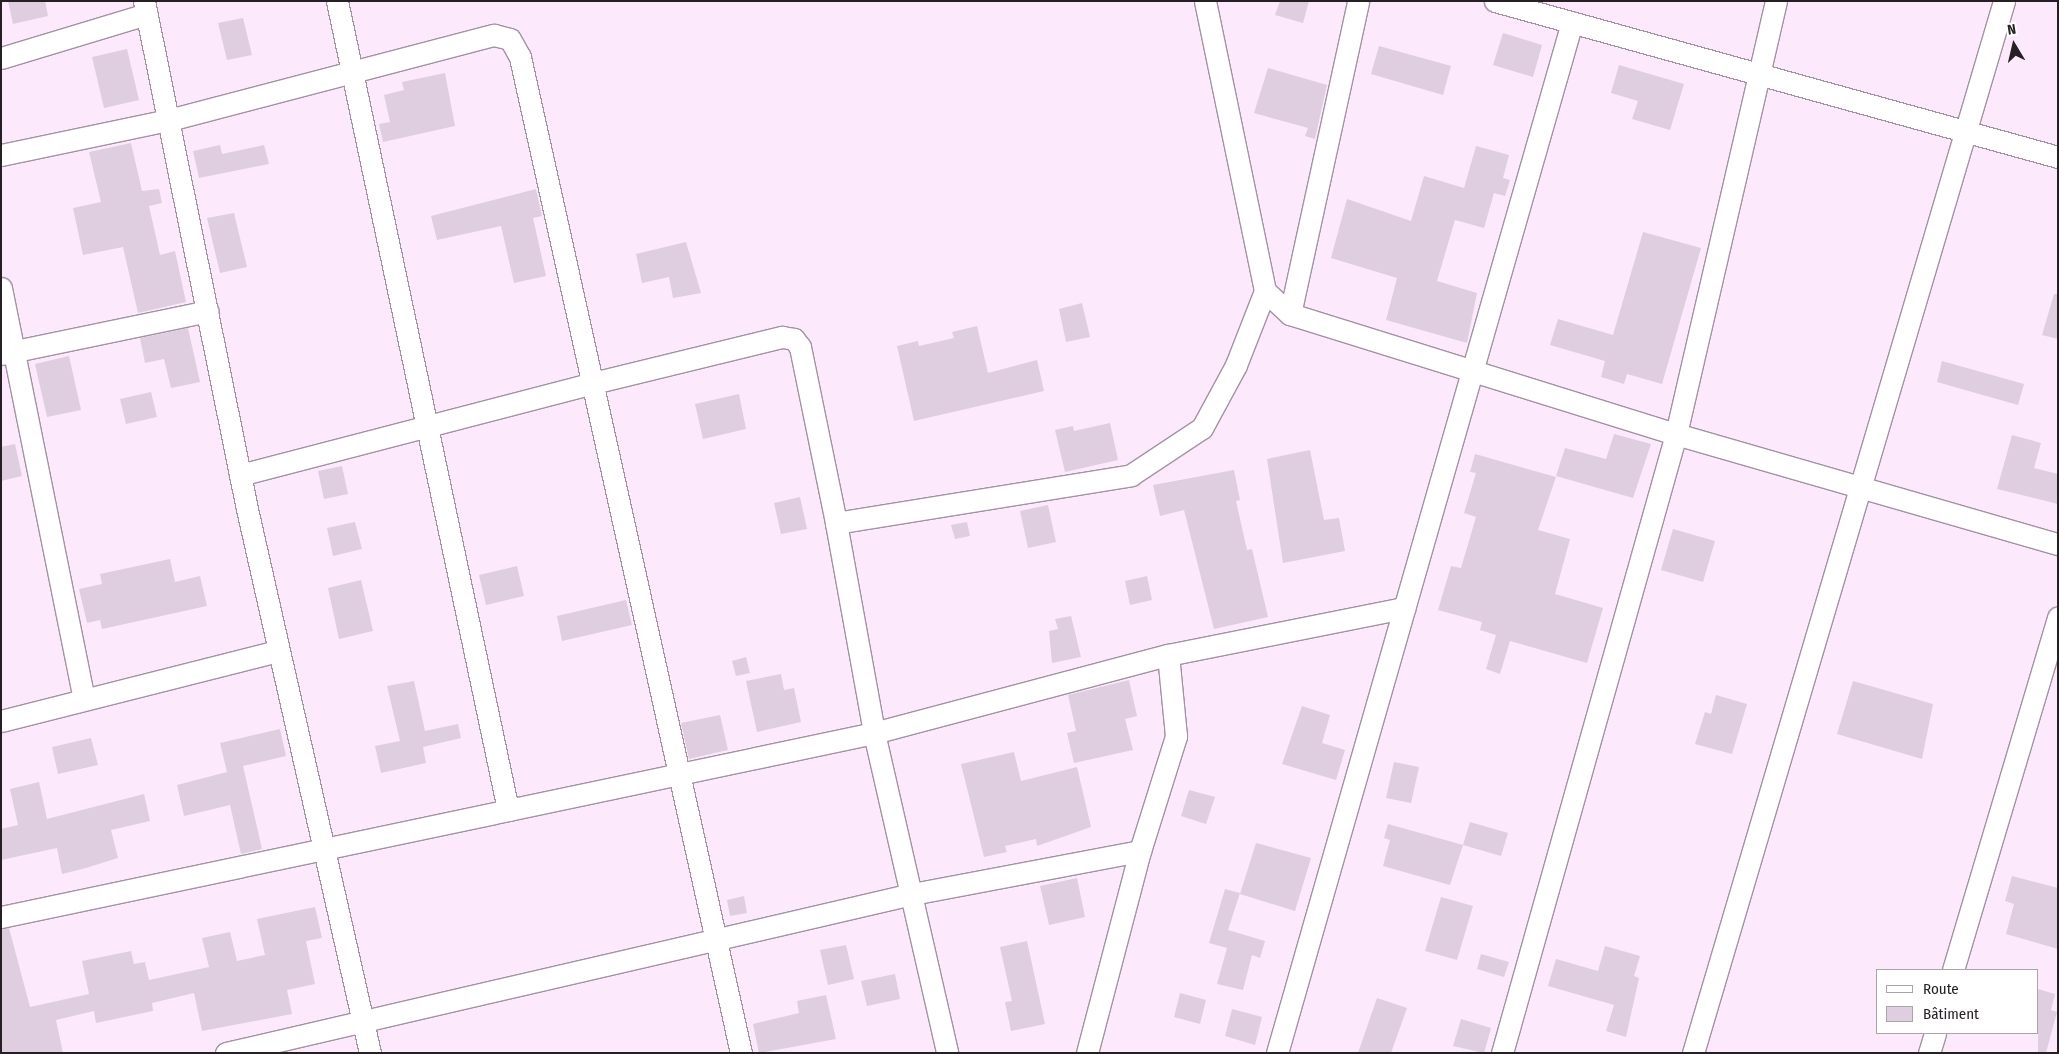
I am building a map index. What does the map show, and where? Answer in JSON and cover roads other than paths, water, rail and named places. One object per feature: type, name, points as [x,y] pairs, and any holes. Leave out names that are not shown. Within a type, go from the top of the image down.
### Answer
[{"type":"street","points":[[337,1],[508,810]]},
{"type":"street","points":[[836,523],[1131,475],[1202,428],[1236,365],[1265,291],[1205,1]]},
{"type":"street","points":[[1290,314],[1358,1]]},
{"type":"street","points":[[1495,1],[2058,156]]},
{"type":"street","points":[[1502,1053],[1676,434],[1776,1]]},
{"type":"street","points":[[1693,1053],[1862,488],[1964,131],[2004,1]]},
{"type":"street","points":[[1,58],[146,7],[240,475],[321,849],[370,1053]]},
{"type":"street","points":[[1277,1053],[1572,22]]},
{"type":"street","points":[[1,155],[169,120],[494,35],[510,39],[520,58],[681,775],[741,1053]]},
{"type":"street","points":[[1,288],[9,352],[84,698]]},
{"type":"street","points":[[1265,291],[1290,314],[1474,368],[1676,434],[2058,544]]},
{"type":"street","points":[[9,352],[208,311]]},
{"type":"street","points":[[240,475],[427,425],[782,336],[794,339],[800,348],[836,523],[874,733],[947,1053]]},
{"type":"street","points":[[1,917],[874,733],[1168,655],[1404,608]]},
{"type":"street","points":[[1953,969],[2058,617]]},
{"type":"street","points":[[1,721],[84,698],[278,651]]},
{"type":"street","points":[[1087,1053],[1140,851],[1176,736],[1168,655]]},
{"type":"street","points":[[226,1053],[716,941],[912,894],[1140,851]]},
{"type":"street","points":[[1929,1053],[1935,1034]]}]
